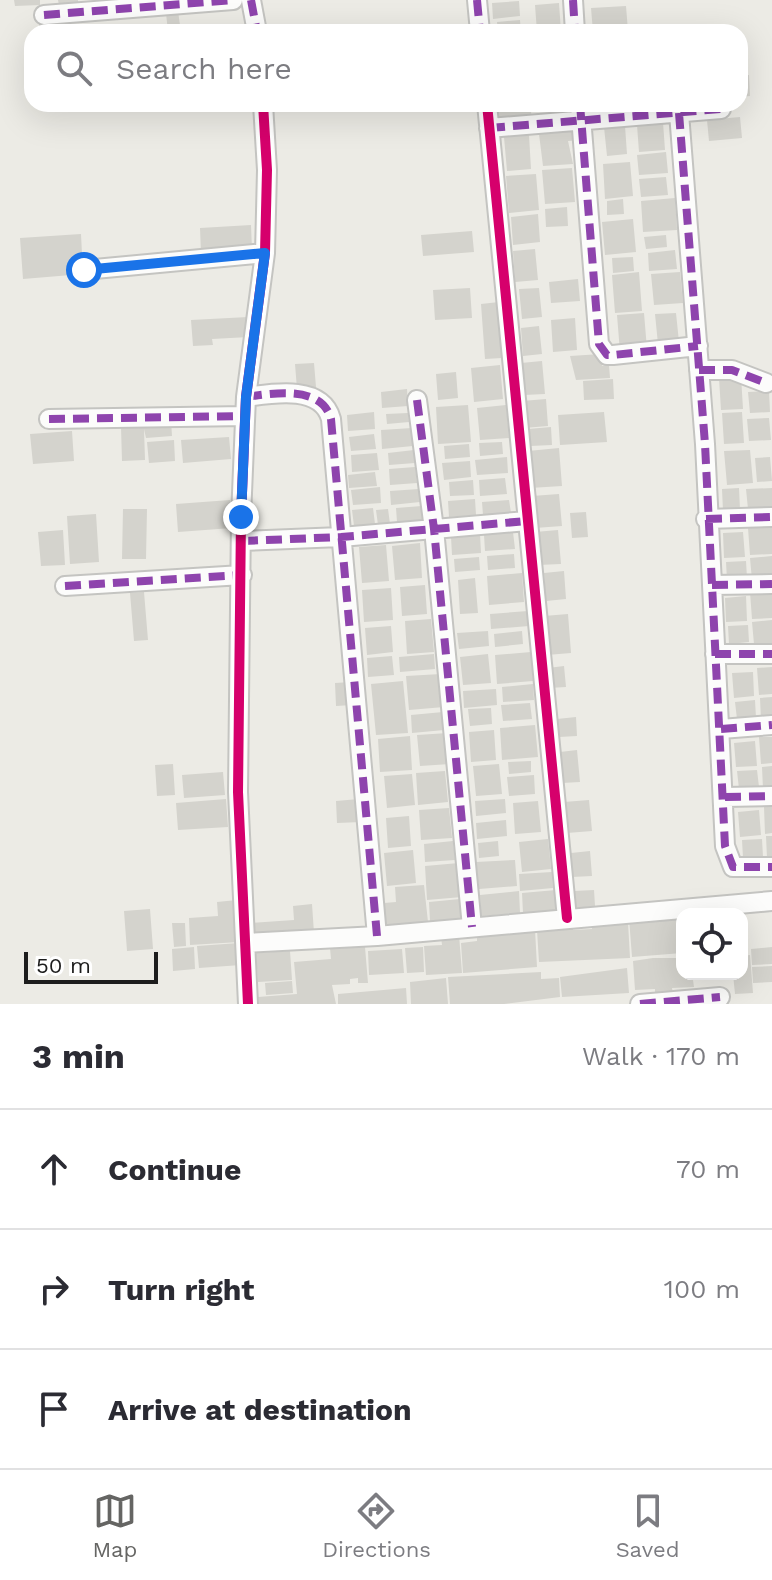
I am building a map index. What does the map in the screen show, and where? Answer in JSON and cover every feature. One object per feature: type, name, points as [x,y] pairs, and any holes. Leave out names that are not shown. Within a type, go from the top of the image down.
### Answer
[{"type":"street","points":[[44,15],[233,0]]},
{"type":"street","points":[[251,0],[256,24]]},
{"type":"street","points":[[477,0],[479,24]]},
{"type":"street","points":[[573,0],[574,24]]},
{"type":"street","points":[[248,1004],[238,792],[242,541],[246,397],[265,253],[267,170],[263,112]]},
{"type":"street","points":[[488,112],[567,918]]},
{"type":"street","points":[[489,128],[581,112],[690,112]]},
{"type":"street","points":[[581,112],[599,344],[603,353],[613,355],[698,346]]},
{"type":"street","points":[[679,113],[698,346],[725,797],[725,846],[733,867],[772,867]]},
{"type":"street","points":[[84,270],[265,253]]},
{"type":"street","points":[[699,370],[732,370],[766,383]]},
{"type":"street","points":[[246,397],[317,397],[328,407],[377,936]]},
{"type":"street","points":[[417,400],[434,529],[472,927]]},
{"type":"street","points":[[49,419],[245,416]]},
{"type":"street","points":[[706,519],[772,517]]},
{"type":"street","points":[[242,541],[341,537],[527,521]]},
{"type":"street","points":[[65,586],[242,575]]},
{"type":"street","points":[[712,585],[772,584]]},
{"type":"street","points":[[715,654],[772,654]]},
{"type":"street","points":[[721,729],[772,725]]},
{"type":"street","points":[[725,797],[772,796]]},
{"type":"street","points":[[246,943],[377,936],[772,901]]},
{"type":"street","points":[[640,1004],[720,997]]},
{"type":"building","points":[[14,0],[40,0],[40,5],[15,6]]},
{"type":"building","points":[[58,0],[78,0],[78,4],[59,5]]},
{"type":"building","points":[[519,1],[520,16],[493,19],[492,3]]},
{"type":"building","points":[[559,3],[560,24],[536,24],[535,5]]},
{"type":"building","points":[[626,6],[627,24],[592,24],[591,8]]},
{"type":"building","points":[[178,11],[180,24],[167,24],[166,13]]},
{"type":"building","points":[[61,20],[61,24],[39,24]]},
{"type":"building","points":[[520,20],[520,24],[497,24]]},
{"type":"building","points":[[496,112],[531,112],[532,119],[497,121]]},
{"type":"building","points":[[740,117],[742,138],[709,141],[707,120]]},
{"type":"building","points":[[663,122],[665,150],[639,152],[637,125]]},
{"type":"building","points":[[578,123],[580,140],[568,141],[573,164],[543,166],[538,126]]},
{"type":"building","points":[[625,126],[627,154],[607,156],[604,127]]},
{"type":"building","points":[[529,135],[531,169],[507,171],[504,137]]},
{"type":"building","points":[[666,152],[668,173],[639,175],[637,155]]},
{"type":"building","points":[[630,162],[633,196],[605,199],[603,164]]},
{"type":"building","points":[[572,168],[575,202],[545,204],[542,170]]},
{"type":"building","points":[[536,174],[539,210],[509,213],[506,176]]},
{"type":"building","points":[[666,177],[668,195],[641,197],[639,179]]},
{"type":"building","points":[[675,198],[677,230],[643,232],[641,201]]},
{"type":"building","points":[[623,199],[624,214],[607,215],[607,201]]},
{"type":"building","points":[[567,207],[568,226],[546,227],[545,209]]},
{"type":"building","points":[[538,214],[540,242],[513,245],[511,217]]},
{"type":"building","points":[[633,219],[636,252],[605,255],[602,222]]},
{"type":"building","points":[[251,225],[252,250],[201,253],[200,228]]},
{"type":"building","points":[[472,231],[474,252],[423,256],[421,235]]},
{"type":"building","points":[[81,234],[83,274],[23,279],[20,238]]},
{"type":"building","points":[[666,235],[667,247],[646,249],[644,237]]},
{"type":"building","points":[[535,249],[538,280],[515,282],[513,251]]},
{"type":"building","points":[[675,250],[677,269],[649,271],[648,253]]},
{"type":"building","points":[[633,257],[634,271],[613,273],[612,258]]},
{"type":"building","points":[[639,272],[642,311],[615,313],[612,275]]},
{"type":"building","points":[[680,272],[683,303],[654,305],[651,274]]},
{"type":"building","points":[[578,279],[580,301],[551,303],[549,282]]},
{"type":"building","points":[[470,288],[472,318],[435,320],[433,290]]},
{"type":"building","points":[[539,288],[542,317],[522,319],[519,289]]},
{"type":"building","points":[[499,302],[502,358],[485,359],[481,304]]},
{"type":"building","points":[[644,313],[647,349],[620,352],[617,315]]},
{"type":"building","points":[[676,313],[679,342],[658,344],[655,314]]},
{"type":"building","points":[[248,317],[249,337],[212,339],[213,345],[193,346],[191,320]]},
{"type":"building","points":[[575,318],[577,350],[553,352],[551,320]]},
{"type":"building","points":[[539,326],[542,354],[523,356],[521,328]]},
{"type":"building","points":[[601,354],[602,366],[609,365],[610,378],[576,380],[570,356]]},
{"type":"building","points":[[542,361],[545,394],[524,395],[521,363]]},
{"type":"building","points":[[314,363],[316,387],[297,389],[295,364]]},
{"type":"building","points":[[500,365],[503,399],[474,402],[471,368]]},
{"type":"building","points":[[456,372],[458,398],[438,400],[436,374]]},
{"type":"building","points":[[741,376],[743,409],[721,410],[719,378]]},
{"type":"building","points":[[613,379],[614,399],[584,400],[583,381]]},
{"type":"building","points":[[407,389],[408,406],[382,408],[381,392]]},
{"type":"building","points":[[769,391],[770,412],[750,413],[748,392]]},
{"type":"building","points":[[546,399],[548,426],[524,428],[522,401]]},
{"type":"building","points":[[468,405],[471,442],[438,444],[436,407]]},
{"type":"building","points":[[506,405],[509,438],[480,440],[477,408]]},
{"type":"building","points":[[374,412],[375,429],[348,431],[347,415]]},
{"type":"building","points":[[604,412],[607,442],[560,445],[558,415]]},
{"type":"building","points":[[742,412],[744,443],[724,444],[722,413]]},
{"type":"building","points":[[408,413],[409,422],[387,424],[386,414]]},
{"type":"building","points":[[769,418],[771,440],[749,441],[747,419]]},
{"type":"building","points":[[171,420],[172,436],[146,438],[144,429],[145,460],[122,461],[121,427]]},
{"type":"building","points":[[551,427],[552,445],[530,446],[528,429]]},
{"type":"building","points":[[412,428],[413,446],[382,449],[381,430]]},
{"type":"building","points":[[72,431],[74,461],[33,464],[30,434]]},
{"type":"building","points":[[374,434],[376,449],[351,451],[349,437]]},
{"type":"building","points":[[229,437],[231,459],[183,463],[181,440]]},
{"type":"building","points":[[174,440],[175,461],[149,463],[147,442]]},
{"type":"building","points":[[502,442],[503,454],[480,456],[479,443]]},
{"type":"building","points":[[469,444],[470,457],[445,459],[444,446]]},
{"type":"building","points":[[559,448],[562,486],[530,488],[528,451]]},
{"type":"building","points":[[414,450],[415,463],[389,465],[388,453]]},
{"type":"building","points":[[750,450],[753,483],[727,485],[724,451]]},
{"type":"building","points":[[377,453],[379,470],[352,472],[351,455]]},
{"type":"building","points":[[507,457],[508,473],[477,475],[475,460]]},
{"type":"building","points":[[770,457],[772,481],[757,482],[755,458]]},
{"type":"building","points":[[470,461],[471,477],[444,480],[442,463]]},
{"type":"building","points":[[415,467],[417,483],[390,485],[389,469]]},
{"type":"building","points":[[375,472],[377,486],[349,488],[348,475]]},
{"type":"building","points":[[505,478],[507,494],[480,496],[479,480]]},
{"type":"building","points":[[473,480],[474,495],[450,496],[449,482]]},
{"type":"building","points":[[380,487],[381,503],[353,505],[351,490]]},
{"type":"building","points":[[739,488],[740,510],[723,511],[722,489]]},
{"type":"building","points":[[772,488],[772,508],[748,509],[746,489]]},
{"type":"building","points":[[419,489],[420,502],[391,505],[390,491]]},
{"type":"building","points":[[559,494],[562,526],[535,528],[532,496]]},
{"type":"building","points":[[475,499],[476,515],[449,517],[448,501]]},
{"type":"building","points":[[230,500],[232,528],[178,532],[176,504]]},
{"type":"building","points":[[509,500],[511,513],[483,515],[482,502]]},
{"type":"building","points":[[422,506],[423,520],[397,522],[396,508]]},
{"type":"building","points":[[373,508],[375,524],[354,526],[352,510]]},
{"type":"building","points":[[123,509],[147,509],[146,559],[122,559]]},
{"type":"building","points":[[388,509],[390,524],[378,525],[376,510]]},
{"type":"building","points":[[586,512],[588,537],[572,538],[570,513]]},
{"type":"building","points":[[96,514],[99,562],[70,564],[67,516]]},
{"type":"building","points":[[772,527],[772,554],[750,555],[748,528]]},
{"type":"building","points":[[63,530],[65,565],[41,566],[38,532]]},
{"type":"building","points":[[558,530],[561,564],[538,565],[535,532]]},
{"type":"building","points":[[513,532],[515,549],[485,551],[484,535]]},
{"type":"building","points":[[743,532],[745,557],[724,558],[723,533]]},
{"type":"building","points":[[480,534],[481,553],[452,555],[451,537]]},
{"type":"building","points":[[420,543],[422,578],[395,580],[392,546]]},
{"type":"building","points":[[386,545],[389,581],[362,583],[359,547]]},
{"type":"building","points":[[514,554],[515,568],[488,570],[487,556]]},
{"type":"building","points":[[772,556],[772,579],[752,580],[750,558]]},
{"type":"building","points":[[479,557],[480,570],[455,572],[454,559]]},
{"type":"building","points":[[746,561],[747,578],[727,580],[726,562]]},
{"type":"building","points":[[564,571],[566,599],[546,601],[544,573]]},
{"type":"building","points":[[522,573],[524,602],[489,605],[487,576]]},
{"type":"building","points":[[475,578],[478,613],[460,614],[458,580]]},
{"type":"building","points":[[425,585],[427,614],[402,616],[400,587]]},
{"type":"building","points":[[391,588],[393,620],[364,622],[362,590]]},
{"type":"building","points":[[772,591],[772,618],[752,619],[750,592]]},
{"type":"building","points":[[144,592],[148,640],[134,641],[130,593]]},
{"type":"building","points":[[746,596],[747,621],[726,622],[725,598]]},
{"type":"building","points":[[528,611],[529,626],[491,629],[490,614]]},
{"type":"building","points":[[568,614],[571,653],[547,655],[544,616]]},
{"type":"building","points":[[431,619],[434,652],[407,654],[405,621]]},
{"type":"building","points":[[772,620],[772,643],[754,644],[752,622]]},
{"type":"building","points":[[748,625],[749,642],[729,644],[728,626]]},
{"type":"building","points":[[391,626],[393,652],[367,655],[365,628]]},
{"type":"building","points":[[488,631],[489,646],[459,649],[457,633]]},
{"type":"building","points":[[522,631],[523,644],[495,647],[494,634]]},
{"type":"building","points":[[531,652],[533,681],[497,684],[495,655]]},
{"type":"building","points":[[434,654],[435,669],[400,672],[399,657]]},
{"type":"building","points":[[488,654],[491,683],[463,685],[460,657]]},
{"type":"building","points":[[392,656],[394,675],[368,677],[367,658]]},
{"type":"building","points":[[564,666],[566,687],[549,688],[548,668]]},
{"type":"building","points":[[772,667],[772,694],[759,695],[757,668]]},
{"type":"building","points":[[753,672],[754,696],[734,698],[732,673]]},
{"type":"building","points":[[441,674],[444,707],[409,710],[406,676]]},
{"type":"building","points":[[403,681],[408,733],[376,735],[371,684]]},
{"type":"building","points":[[351,682],[352,705],[336,706],[335,683]]},
{"type":"building","points":[[533,684],[534,700],[503,702],[502,687]]},
{"type":"building","points":[[496,689],[497,705],[464,708],[463,691]]},
{"type":"building","points":[[772,697],[772,719],[761,720],[760,698]]},
{"type":"building","points":[[755,700],[756,718],[737,719],[735,702]]},
{"type":"building","points":[[530,703],[532,719],[503,721],[501,705]]},
{"type":"building","points":[[491,708],[492,724],[470,726],[468,709]]},
{"type":"building","points":[[443,712],[444,730],[412,733],[411,715]]},
{"type":"building","points":[[576,717],[577,736],[559,737],[557,719]]},
{"type":"building","points":[[535,725],[538,757],[502,760],[500,728]]},
{"type":"building","points":[[494,730],[496,760],[471,762],[469,732]]},
{"type":"building","points":[[448,733],[450,764],[420,766],[417,735]]},
{"type":"building","points":[[410,736],[412,770],[380,772],[378,739]]},
{"type":"building","points":[[759,737],[772,737],[772,763],[761,764]]},
{"type":"building","points":[[755,741],[757,766],[736,767],[734,743]]},
{"type":"building","points":[[577,750],[580,782],[562,783],[560,752]]},
{"type":"building","points":[[531,761],[531,772],[509,774],[508,762]]},
{"type":"building","points":[[173,764],[175,795],[157,796],[155,765]]},
{"type":"building","points":[[499,764],[502,794],[476,796],[473,766]]},
{"type":"building","points":[[772,766],[772,788],[763,789],[762,767]]},
{"type":"building","points":[[757,770],[759,787],[739,789],[737,771]]},
{"type":"building","points":[[445,771],[448,802],[418,805],[416,773]]},
{"type":"building","points":[[223,772],[225,795],[184,798],[182,775]]},
{"type":"building","points":[[412,774],[415,805],[387,808],[384,776]]},
{"type":"building","points":[[534,775],[535,794],[509,796],[507,777]]},
{"type":"building","points":[[226,799],[228,827],[178,830],[176,803]]},
{"type":"building","points":[[359,799],[361,822],[337,823],[336,801]]},
{"type":"building","points":[[505,799],[506,813],[476,816],[475,801]]},
{"type":"building","points":[[589,800],[592,831],[567,833],[564,802]]},
{"type":"building","points":[[538,801],[541,832],[515,834],[513,803]]},
{"type":"building","points":[[772,806],[772,833],[765,834],[764,807]]},
{"type":"building","points":[[449,808],[452,838],[421,840],[419,810]]},
{"type":"building","points":[[759,810],[761,835],[740,837],[738,812]]},
{"type":"building","points":[[409,816],[411,846],[388,848],[386,818]]},
{"type":"building","points":[[506,820],[507,836],[477,839],[476,823]]},
{"type":"building","points":[[766,836],[772,836],[772,858],[767,858]]},
{"type":"building","points":[[548,839],[551,869],[522,872],[519,842]]},
{"type":"building","points":[[762,839],[763,857],[743,858],[742,840]]},
{"type":"building","points":[[453,841],[455,860],[425,862],[424,844]]},
{"type":"building","points":[[498,841],[499,856],[479,858],[478,843]]},
{"type":"building","points":[[413,850],[416,883],[387,886],[384,853]]},
{"type":"building","points":[[590,851],[592,876],[572,877],[571,853]]},
{"type":"building","points":[[515,860],[517,886],[479,889],[476,862]]},
{"type":"building","points":[[459,863],[462,897],[427,900],[425,866]]},
{"type":"building","points":[[552,872],[553,888],[520,891],[519,874]]},
{"type":"building","points":[[424,885],[428,922],[386,925],[384,903],[396,902],[395,887]]},
{"type":"building","points":[[556,890],[558,910],[523,913],[522,893]]},
{"type":"building","points":[[594,890],[595,906],[575,908],[574,891]]},
{"type":"building","points":[[519,891],[520,913],[481,916],[480,895]]},
{"type":"building","points":[[460,899],[461,919],[430,921],[429,902]]},
{"type":"building","points":[[237,900],[239,942],[190,945],[189,918],[218,916],[217,902]]},
{"type":"building","points":[[312,904],[314,933],[253,938],[252,923],[294,920],[293,906]]},
{"type":"building","points":[[150,909],[153,949],[127,951],[124,911]]},
{"type":"building","points":[[676,915],[676,953],[632,957],[629,918]]},
{"type":"building","points":[[628,922],[630,958],[539,962],[537,930],[573,925],[573,930],[592,929],[592,924]]},
{"type":"building","points":[[172,923],[185,923],[186,946],[174,947]]},
{"type":"building","points":[[535,929],[537,967],[463,973],[461,943],[477,941],[477,932]]},
{"type":"building","points":[[459,935],[462,973],[426,975],[424,946],[442,945],[441,936]]},
{"type":"building","points":[[239,943],[241,965],[199,968],[197,946]]},
{"type":"building","points":[[194,947],[195,969],[173,971],[172,949]]},
{"type":"building","points":[[365,947],[368,983],[358,983],[358,978],[350,979],[350,984],[332,985],[336,1004],[259,1004],[258,997],[297,994],[294,962],[331,959],[330,948]]},
{"type":"building","points":[[423,947],[424,972],[407,973],[405,948]]},
{"type":"building","points":[[772,947],[772,964],[752,965],[751,949]]},
{"type":"building","points":[[402,949],[404,973],[369,975],[368,951]]},
{"type":"building","points":[[290,951],[292,980],[258,982],[256,953]]},
{"type":"building","points":[[748,955],[753,993],[735,994],[734,980],[748,980]]},
{"type":"building","points":[[676,958],[676,980],[693,980],[694,987],[672,988],[673,994],[655,995],[655,989],[635,990],[633,961]]},
{"type":"building","points":[[772,966],[772,982],[753,983],[752,967]]},
{"type":"building","points":[[627,968],[629,993],[562,997],[560,977]]},
{"type":"building","points":[[541,972],[541,979],[559,978],[560,997],[504,1004],[450,1004],[448,977]]},
{"type":"building","points":[[446,978],[448,1004],[411,1004],[410,982]]},
{"type":"building","points":[[292,981],[293,993],[266,995],[265,983]]},
{"type":"building","points":[[406,988],[407,1004],[338,1004],[338,994]]},
{"type":"marked path","points":[[44,15],[233,0]]},
{"type":"marked path","points":[[251,0],[256,24]]},
{"type":"marked path","points":[[477,0],[479,24]]},
{"type":"marked path","points":[[573,0],[574,24]]},
{"type":"marked path","points":[[581,112],[599,344],[607,355],[698,346]]},
{"type":"marked path","points":[[489,128],[684,112]]},
{"type":"marked path","points":[[679,113],[705,444],[725,846],[733,867],[772,867]]},
{"type":"marked path","points":[[84,270],[265,253]]},
{"type":"marked path","points":[[699,370],[732,370],[766,383]]},
{"type":"marked path","points":[[246,397],[283,393],[308,396],[326,408],[331,419],[377,936]]},
{"type":"marked path","points":[[417,400],[434,529],[472,927]]},
{"type":"marked path","points":[[49,419],[245,416]]},
{"type":"marked path","points":[[706,519],[772,517]]},
{"type":"marked path","points":[[242,541],[341,537],[527,521]]},
{"type":"marked path","points":[[65,586],[242,575]]},
{"type":"marked path","points":[[712,585],[772,584]]},
{"type":"marked path","points":[[715,654],[772,654]]},
{"type":"marked path","points":[[721,729],[772,725]]},
{"type":"marked path","points":[[725,797],[772,796]]},
{"type":"marked path","points":[[640,1004],[720,997]]},
{"type":"cycle path","points":[[248,1004],[238,792],[241,517],[246,397],[265,253],[267,170],[263,112]]},
{"type":"cycle path","points":[[488,112],[567,918]]},
{"type":"route","points":[[84,270],[265,253],[246,397],[241,517]]}]
